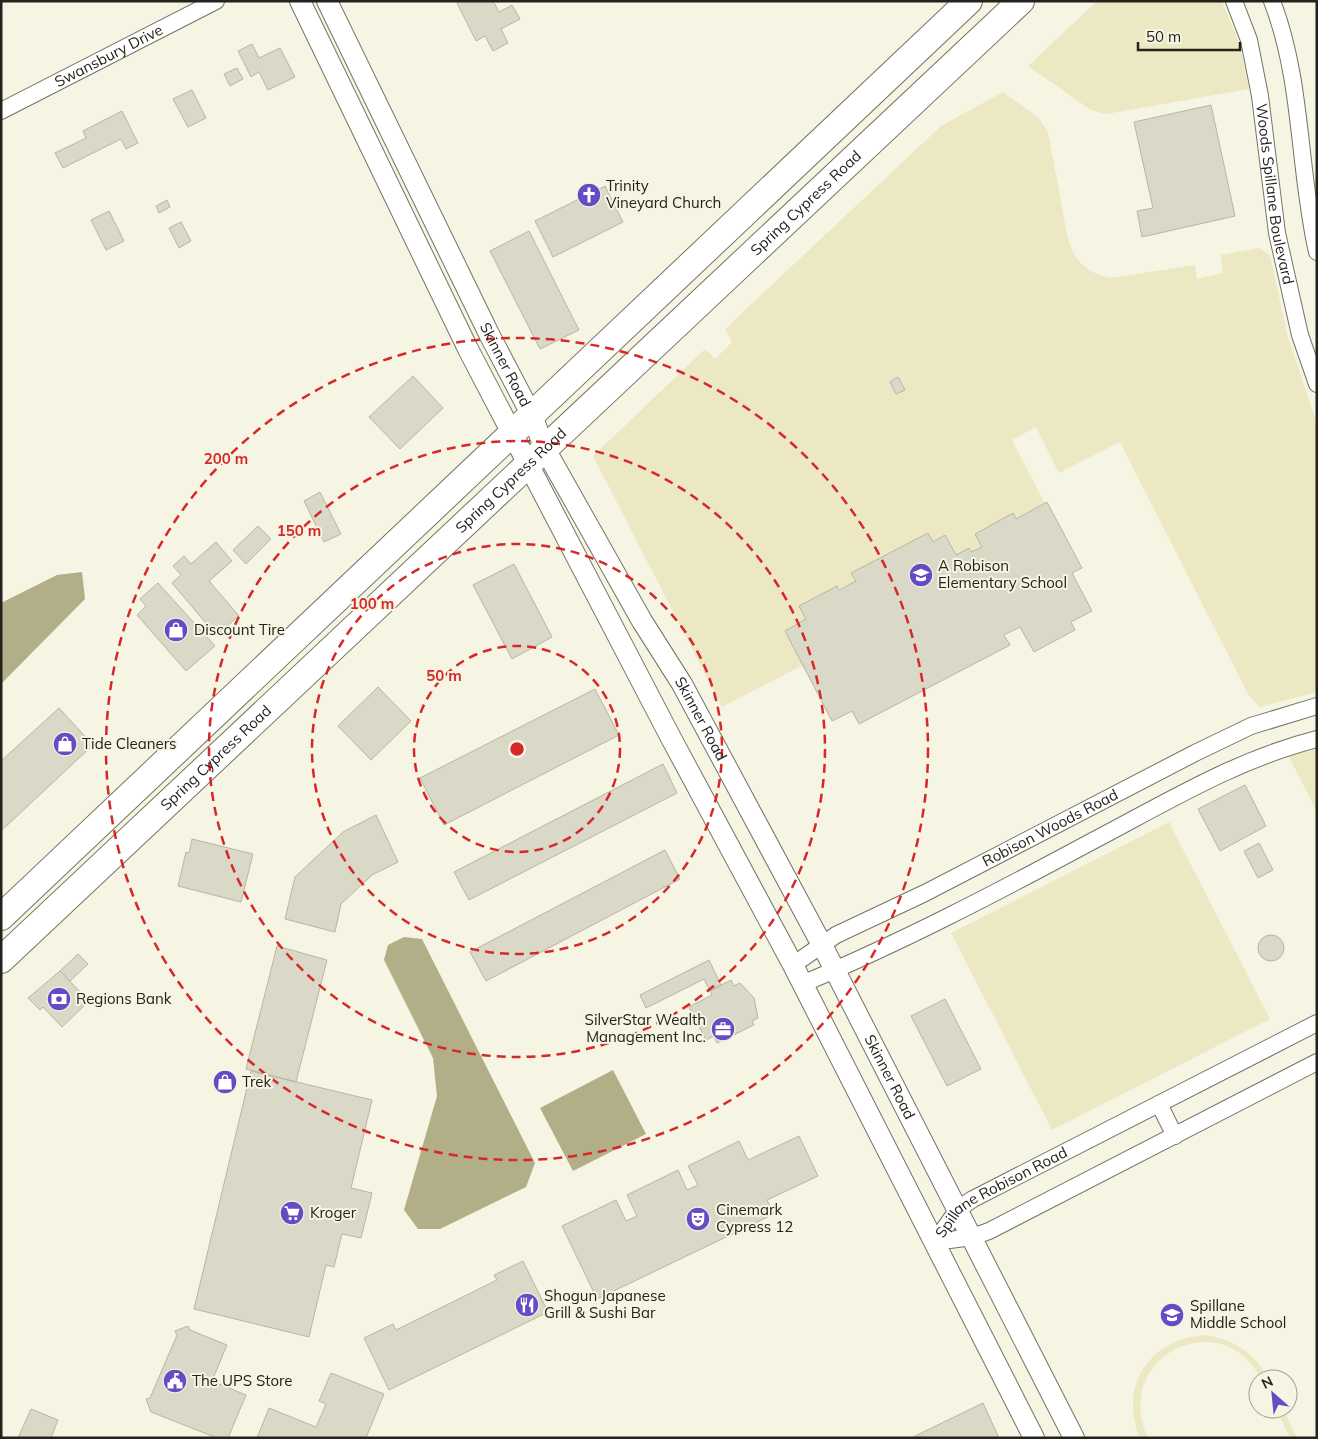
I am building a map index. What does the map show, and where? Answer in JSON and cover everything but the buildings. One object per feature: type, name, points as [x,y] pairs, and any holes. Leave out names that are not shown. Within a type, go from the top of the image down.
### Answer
[{"type":"main road","name":"Spring Cypress Road","points":[[1,917],[969,1]]},
{"type":"main road","name":"Spring Cypress Road","points":[[1,960],[1021,1]]},
{"type":"main road","points":[[763,197],[787,222]]},
{"type":"main road","points":[[264,668],[283,696]]},
{"type":"main road","points":[[74,848],[97,870]]},
{"type":"street","name":"Swansbury Drive","points":[[1,110],[216,1]]},
{"type":"street","name":"Skinner Road","points":[[300,1],[512,434],[537,457],[682,684],[836,970],[1074,1438]]},
{"type":"street","name":"Skinner Road","points":[[327,1],[489,334],[532,416],[537,457],[802,984],[1034,1438]]},
{"type":"street","name":"Woods Spillane Boulevard","points":[[1234,1],[1249,40],[1260,96],[1277,234],[1300,335],[1317,384]]},
{"type":"street","name":"Woods Spillane Boulevard","points":[[1272,1],[1283,31],[1294,92],[1311,227],[1317,252]]},
{"type":"street","points":[[375,156],[397,145]]},
{"type":"street","name":"Robison Woods Road","points":[[793,965],[836,935],[930,890],[1195,752],[1251,726],[1317,706]]},
{"type":"street","name":"Robison Woods Road","points":[[802,984],[940,922],[1208,780],[1265,754],[1317,739]]},
{"type":"street","name":"Spillane Robison Road","points":[[935,1242],[958,1209],[973,1199],[1317,1023]]},
{"type":"street","name":"Spillane Robison Road","points":[[935,1242],[972,1237],[989,1231],[1317,1062]]},
{"type":"street","points":[[1159,1104],[1175,1136]]},
{"type":"shaded area","points":[[1097,1],[1222,1],[1240,46],[1249,89],[1106,114],[1091,110],[1028,66]]},
{"type":"shaded area","points":[[1003,92],[1038,117],[1048,132],[1068,239],[1078,260],[1089,270],[1111,278],[1195,265],[1197,279],[1223,273],[1221,255],[1259,248],[1270,255],[1287,334],[1317,424],[1317,692],[1259,707],[1248,694],[1120,442],[1059,473],[1036,427],[1012,440],[1045,504],[1016,519],[1013,513],[975,533],[982,547],[971,552],[969,548],[956,555],[945,536],[933,542],[927,533],[852,573],[856,581],[799,606],[806,619],[785,631],[803,665],[722,707],[593,456],[705,349],[715,359],[732,342],[725,329],[941,126]]},
{"type":"shaded area","points":[[82,572],[85,599],[1,684],[1,603],[57,575]]},
{"type":"shaded area","points":[[1317,749],[1317,812],[1288,755]]},
{"type":"shaded area","points":[[1169,822],[1270,1019],[1052,1130],[951,933]]},
{"type":"shaded area","points":[[404,937],[422,939],[535,1163],[526,1187],[440,1229],[418,1229],[404,1210],[437,1096],[433,1058],[384,960],[388,945]]},
{"type":"shaded area","points":[[613,1070],[646,1134],[573,1171],[540,1108]]},
{"type":"shaded area","points":[[1205,1335],[1225,1340],[1250,1355],[1262,1369],[1253,1369],[1243,1356],[1222,1344],[1198,1342],[1176,1349],[1157,1363],[1144,1384],[1140,1409],[1148,1438],[1140,1438],[1134,1419],[1133,1400],[1136,1383],[1154,1355],[1169,1345],[1186,1338]]},
{"type":"shaded area","points":[[1281,1419],[1288,1419],[1297,1438],[1290,1438]]},
{"type":"place","name":"Trinity Vineyard Church","points":[[589,195]]},
{"type":"place","name":"A Robison Elementary School","points":[[921,575]]},
{"type":"place","name":"Discount Tire","points":[[176,630]]},
{"type":"place","name":"Tide Cleaners","points":[[65,744]]},
{"type":"place","name":"Regions Bank","points":[[59,999]]},
{"type":"place","name":"SilverStar Wealth Management Inc.","points":[[723,1029]]},
{"type":"place","name":"Trek","points":[[225,1082]]},
{"type":"place","name":"Kroger","points":[[292,1213]]},
{"type":"place","name":"Cinemark Cypress 12","points":[[698,1219]]},
{"type":"place","name":"Shogun Japanese Grill & Sushi Bar","points":[[527,1305]]},
{"type":"place","name":"Spillane Middle School","points":[[1172,1315]]},
{"type":"place","name":"The UPS Store","points":[[175,1381]]}]
